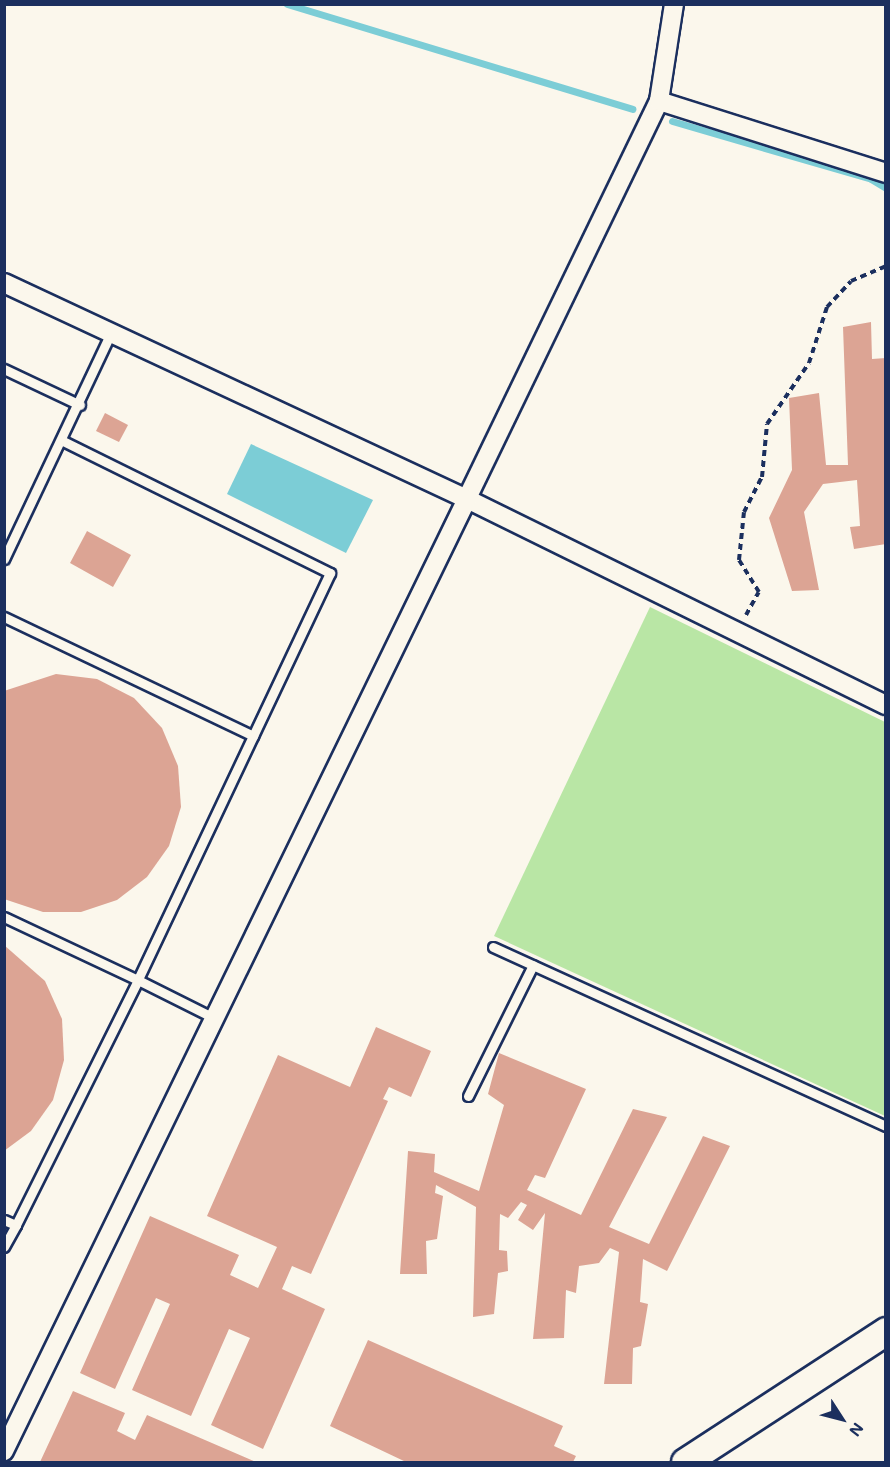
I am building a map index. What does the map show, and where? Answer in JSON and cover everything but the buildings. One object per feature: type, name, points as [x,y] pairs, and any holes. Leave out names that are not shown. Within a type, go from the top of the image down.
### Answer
[{"type":"main road","points":[[685,1462],[885,1331]]},
{"type":"street","points":[[4,1451],[659,101],[674,4]]},
{"type":"street","points":[[659,101],[885,172]]},
{"type":"street","points":[[4,283],[110,335],[467,499],[885,705]]},
{"type":"lane","points":[[4,559],[63,441],[110,335]]},
{"type":"lane","points":[[4,369],[80,405]]},
{"type":"lane","points":[[4,1247],[138,981],[330,573],[63,441]]},
{"type":"lane","points":[[4,617],[253,736]]},
{"type":"lane","points":[[4,917],[214,1018]]},
{"type":"lane","points":[[493,947],[885,1126]]},
{"type":"lane","points":[[468,1096],[533,965]]},
{"type":"lane","points":[[4,1220],[16,1225]]},
{"type":"path","points":[[736,632],[759,592],[739,560],[744,512],[762,477],[767,424],[809,363],[827,307],[851,281],[885,266]]},
{"type":"green space","points":[[650,607],[885,722],[885,1116],[494,936]]},
{"type":"water","points":[[251,444],[373,500],[346,553],[227,494]]},
{"type":"waterway","points":[[287,4],[632,109]]},
{"type":"waterway","points":[[672,121],[871,179],[886,188]]}]
